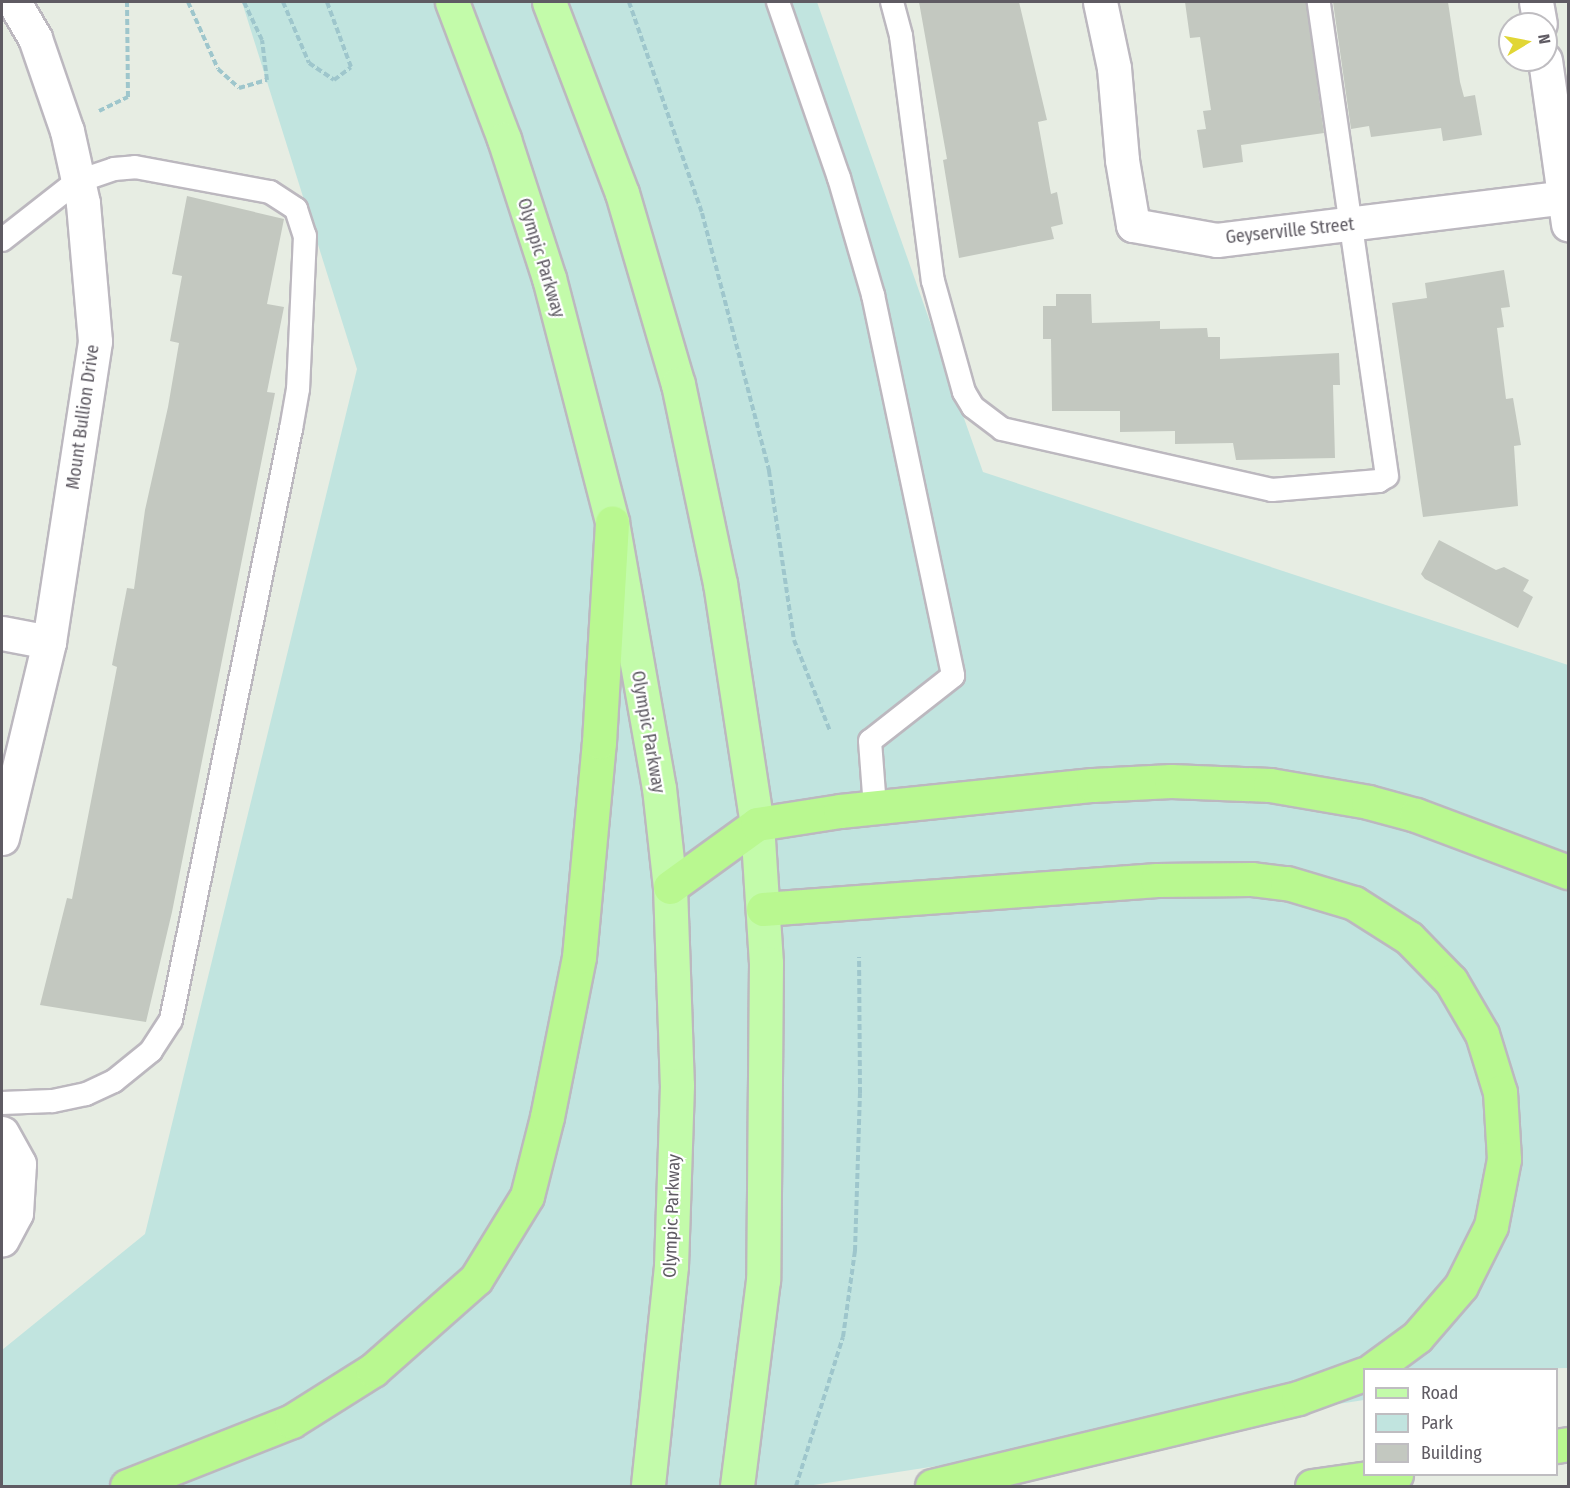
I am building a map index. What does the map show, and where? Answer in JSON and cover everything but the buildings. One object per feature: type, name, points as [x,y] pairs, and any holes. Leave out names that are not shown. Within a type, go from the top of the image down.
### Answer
[{"type":"highway","points":[[127,1486],[292,1421],[373,1370],[476,1278],[526,1196],[548,1117],[579,957],[599,742],[612,522]]},
{"type":"highway","points":[[670,887],[757,824],[875,808],[1093,785],[1171,782],[1270,785],[1319,791],[1416,815],[1569,872]]},
{"type":"highway","points":[[763,909],[1157,880],[1252,879],[1287,883],[1343,899],[1385,920],[1410,938],[1451,981],[1482,1034],[1500,1092],[1504,1159],[1491,1226],[1461,1286],[1417,1338],[1375,1368]]},
{"type":"highway","points":[[932,1486],[1298,1398],[1363,1375]]},
{"type":"highway","points":[[1312,1486],[1382,1476]]},
{"type":"main road","name":"Olympic Parkway","points":[[452,2],[501,129],[549,278],[612,522],[659,788],[670,887],[677,1085],[671,1255],[648,1486]]},
{"type":"main road","points":[[549,2],[622,193],[678,384],[720,583],[757,824],[763,909],[766,1064],[763,1280],[737,1486]]},
{"type":"street","name":"Mount Bullion Drive","points":[[2,838],[49,642],[95,341],[83,204],[76,182],[67,131],[35,38],[14,2]]},
{"type":"street","name":"Geyserville Street","points":[[1100,2],[1114,68],[1122,160],[1133,225],[1217,240],[1351,225],[1567,211]]},
{"type":"street","points":[[1547,72],[1567,211]]},
{"type":"street","points":[[2,633],[49,642]]},
{"type":"street","points":[[2,1132],[19,1164],[16,1213],[2,1239]]},
{"type":"lane","points":[[778,2],[839,178],[873,295],[953,676],[870,741],[875,808]]},
{"type":"lane","points":[[892,2],[901,36],[933,281],[964,392],[983,418],[1002,429],[1272,490],[1379,481],[1387,476],[1319,2]]},
{"type":"lane","points":[[2,240],[76,182],[114,169],[135,166],[270,192],[296,209],[305,236],[297,389],[171,1020],[151,1051],[114,1081],[86,1094],[52,1101],[2,1103]]},
{"type":"path","points":[[67,131],[112,103],[128,98],[127,2]]},
{"type":"path","points":[[188,2],[218,69],[239,88],[267,80],[262,40],[244,2]]},
{"type":"path","points":[[283,2],[309,63],[334,80],[351,67],[327,2]]},
{"type":"path","points":[[629,2],[702,213],[769,471],[794,640],[830,731]]},
{"type":"path","points":[[796,1486],[843,1337],[855,1251],[860,1093],[859,957]]},
{"type":"green space","points":[[242,2],[817,2],[983,472],[1568,665],[1568,1368],[1363,1368],[1363,1400],[807,1486],[2,1486],[2,1350],[145,1234],[357,369]]}]
